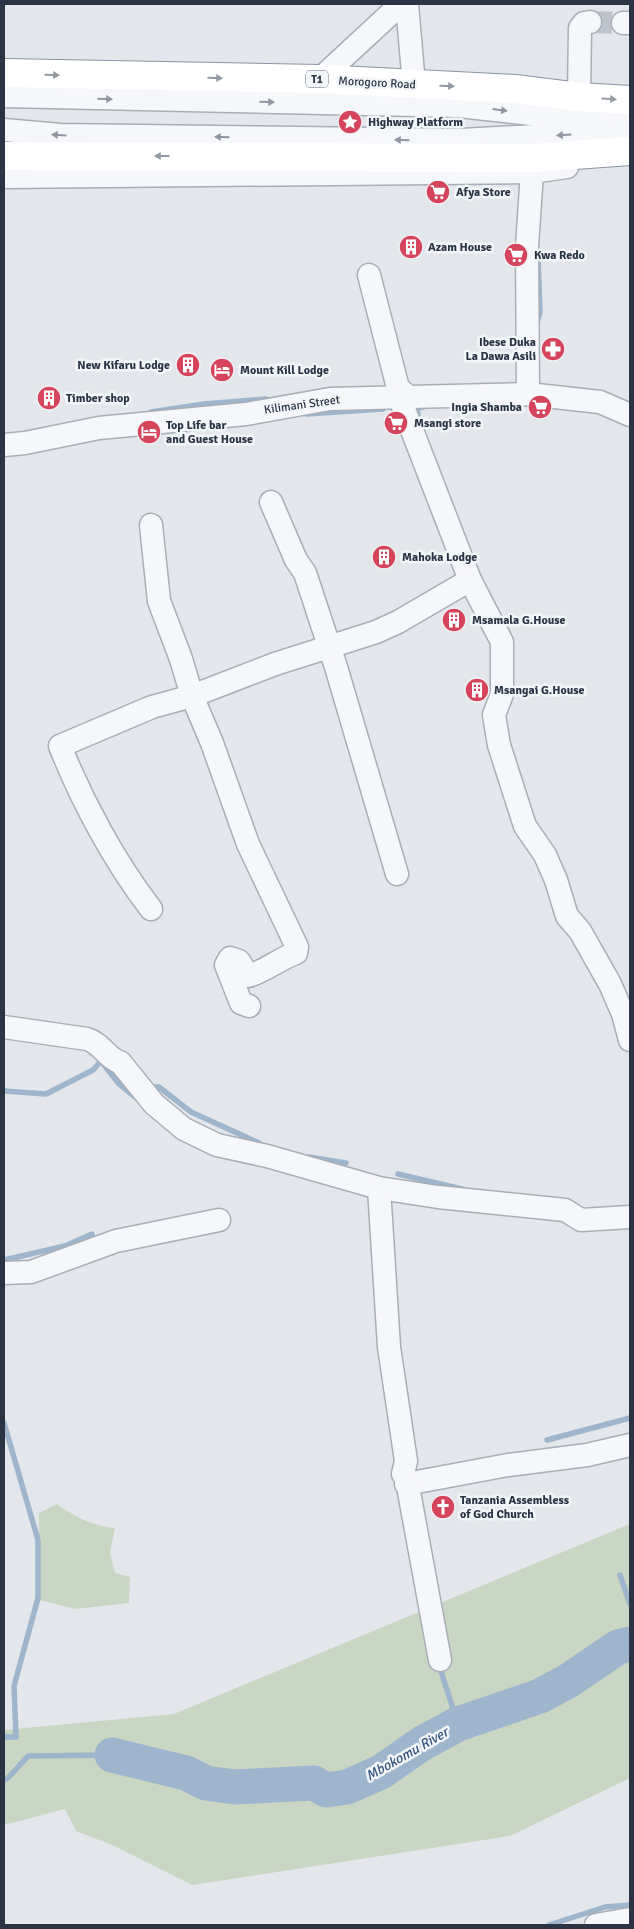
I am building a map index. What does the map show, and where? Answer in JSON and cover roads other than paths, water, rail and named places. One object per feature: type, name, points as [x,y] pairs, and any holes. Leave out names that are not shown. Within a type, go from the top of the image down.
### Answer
[{"type":"highway","name":"Morogoro Road","points":[[4,73],[320,79],[515,89],[579,97],[630,100]]},
{"type":"highway","points":[[4,156],[532,165],[630,151]]},
{"type":"street","points":[[320,79],[401,4]]},
{"type":"street","points":[[407,4],[414,85]]},
{"type":"street","points":[[579,97],[580,28],[584,23],[590,22]]},
{"type":"street","name":"Morogoro Road","points":[[4,96],[459,106],[557,117],[630,119]]},
{"type":"street","points":[[4,130],[60,135],[462,140],[630,131]]},
{"type":"street","points":[[4,177],[532,165],[630,159]]},
{"type":"street","points":[[528,394],[527,246],[532,165]]},
{"type":"street","points":[[369,275],[398,388],[410,398],[403,407],[470,580],[502,642],[502,694],[494,715],[499,746],[525,826],[545,854],[556,880],[567,916],[580,931],[627,1013],[630,1040]]},
{"type":"street","name":"Kilimani Street","points":[[4,444],[26,443],[99,428],[246,414],[330,399],[528,394],[600,402],[630,415]]},
{"type":"street","points":[[271,502],[296,560],[305,573],[397,874]]},
{"type":"street","points":[[150,526],[158,601],[181,658],[192,696],[212,743],[248,844],[297,947],[296,953],[273,962],[253,975],[248,976],[239,961],[230,958],[227,961],[226,965],[241,1003],[249,1006]]},
{"type":"street","points":[[151,909],[135,889],[87,810],[60,746],[152,707],[192,696],[275,664],[329,648],[398,622],[470,580]]},
{"type":"street","points":[[4,1027],[87,1039],[98,1044],[116,1061],[120,1062],[154,1104],[184,1129],[217,1145],[267,1156],[379,1188],[438,1197],[565,1210],[581,1220],[630,1217]]},
{"type":"street","points":[[379,1188],[385,1303],[406,1461],[406,1483],[440,1660]]},
{"type":"street","points":[[4,1273],[31,1272],[116,1241],[219,1220]]},
{"type":"street","points":[[406,1483],[508,1465],[586,1455],[630,1445]]},
{"type":"street","points":[[596,1925],[630,1919]]},
{"type":"waterway","points":[[537,323],[540,312],[538,258]]},
{"type":"waterway","points":[[151,412],[204,404],[266,399]]},
{"type":"waterway","points":[[419,423],[417,408],[423,407]]},
{"type":"waterway","points":[[307,414],[383,409]]},
{"type":"waterway","points":[[4,1091],[46,1094],[93,1070],[101,1061],[119,1084],[136,1098]]},
{"type":"waterway","points":[[148,1087],[159,1087],[191,1112],[259,1143]]},
{"type":"waterway","points":[[309,1157],[346,1163]]},
{"type":"waterway","points":[[398,1174],[462,1189]]},
{"type":"waterway","points":[[4,1260],[65,1246],[92,1234]]},
{"type":"waterway","points":[[547,1440],[630,1418]]},
{"type":"waterway","points":[[4,1423],[38,1540],[38,1598],[14,1686],[16,1737],[4,1737]]},
{"type":"waterway","points":[[620,1575],[630,1604]]},
{"type":"waterway","name":"Mbokomu River","points":[[112,1755],[186,1773],[206,1783],[235,1787],[314,1783],[326,1790],[347,1787],[381,1772],[421,1744],[458,1724],[540,1696],[568,1681],[618,1647],[630,1644]]},
{"type":"waterway","points":[[439,1665],[458,1724]]},
{"type":"waterway","points":[[4,1780],[28,1756],[112,1755]]},
{"type":"waterway","points":[[549,1925],[605,1907],[630,1905]]},
{"type":"tunnel","points":[[590,22],[623,23]]},
{"type":"place","name":"Highway Platform","points":[[350,122]]},
{"type":"place","name":"Afya Store","points":[[438,192]]},
{"type":"place","name":"Azam House","points":[[411,247]]},
{"type":"place","name":"Kwa Redo","points":[[516,255]]},
{"type":"place","name":"Ibese Duka La Dawa Asili","points":[[553,349]]},
{"type":"place","name":"New Kifaru Lodge","points":[[188,365]]},
{"type":"place","name":"Mount Kill Lodge","points":[[222,370]]},
{"type":"place","name":"Timber shop","points":[[49,398]]},
{"type":"place","name":"Ingia Shamba","points":[[540,407]]},
{"type":"place","name":"Msangi store","points":[[396,423]]},
{"type":"place","name":"Top Life bar and Guest House","points":[[149,432]]},
{"type":"place","name":"Mahoka Lodge","points":[[384,557]]},
{"type":"place","name":"Msamala G.House","points":[[454,620]]},
{"type":"place","name":"Msangai G.House","points":[[477,690]]},
{"type":"place","name":"Tanzania Assembless of God Church","points":[[443,1507]]}]
